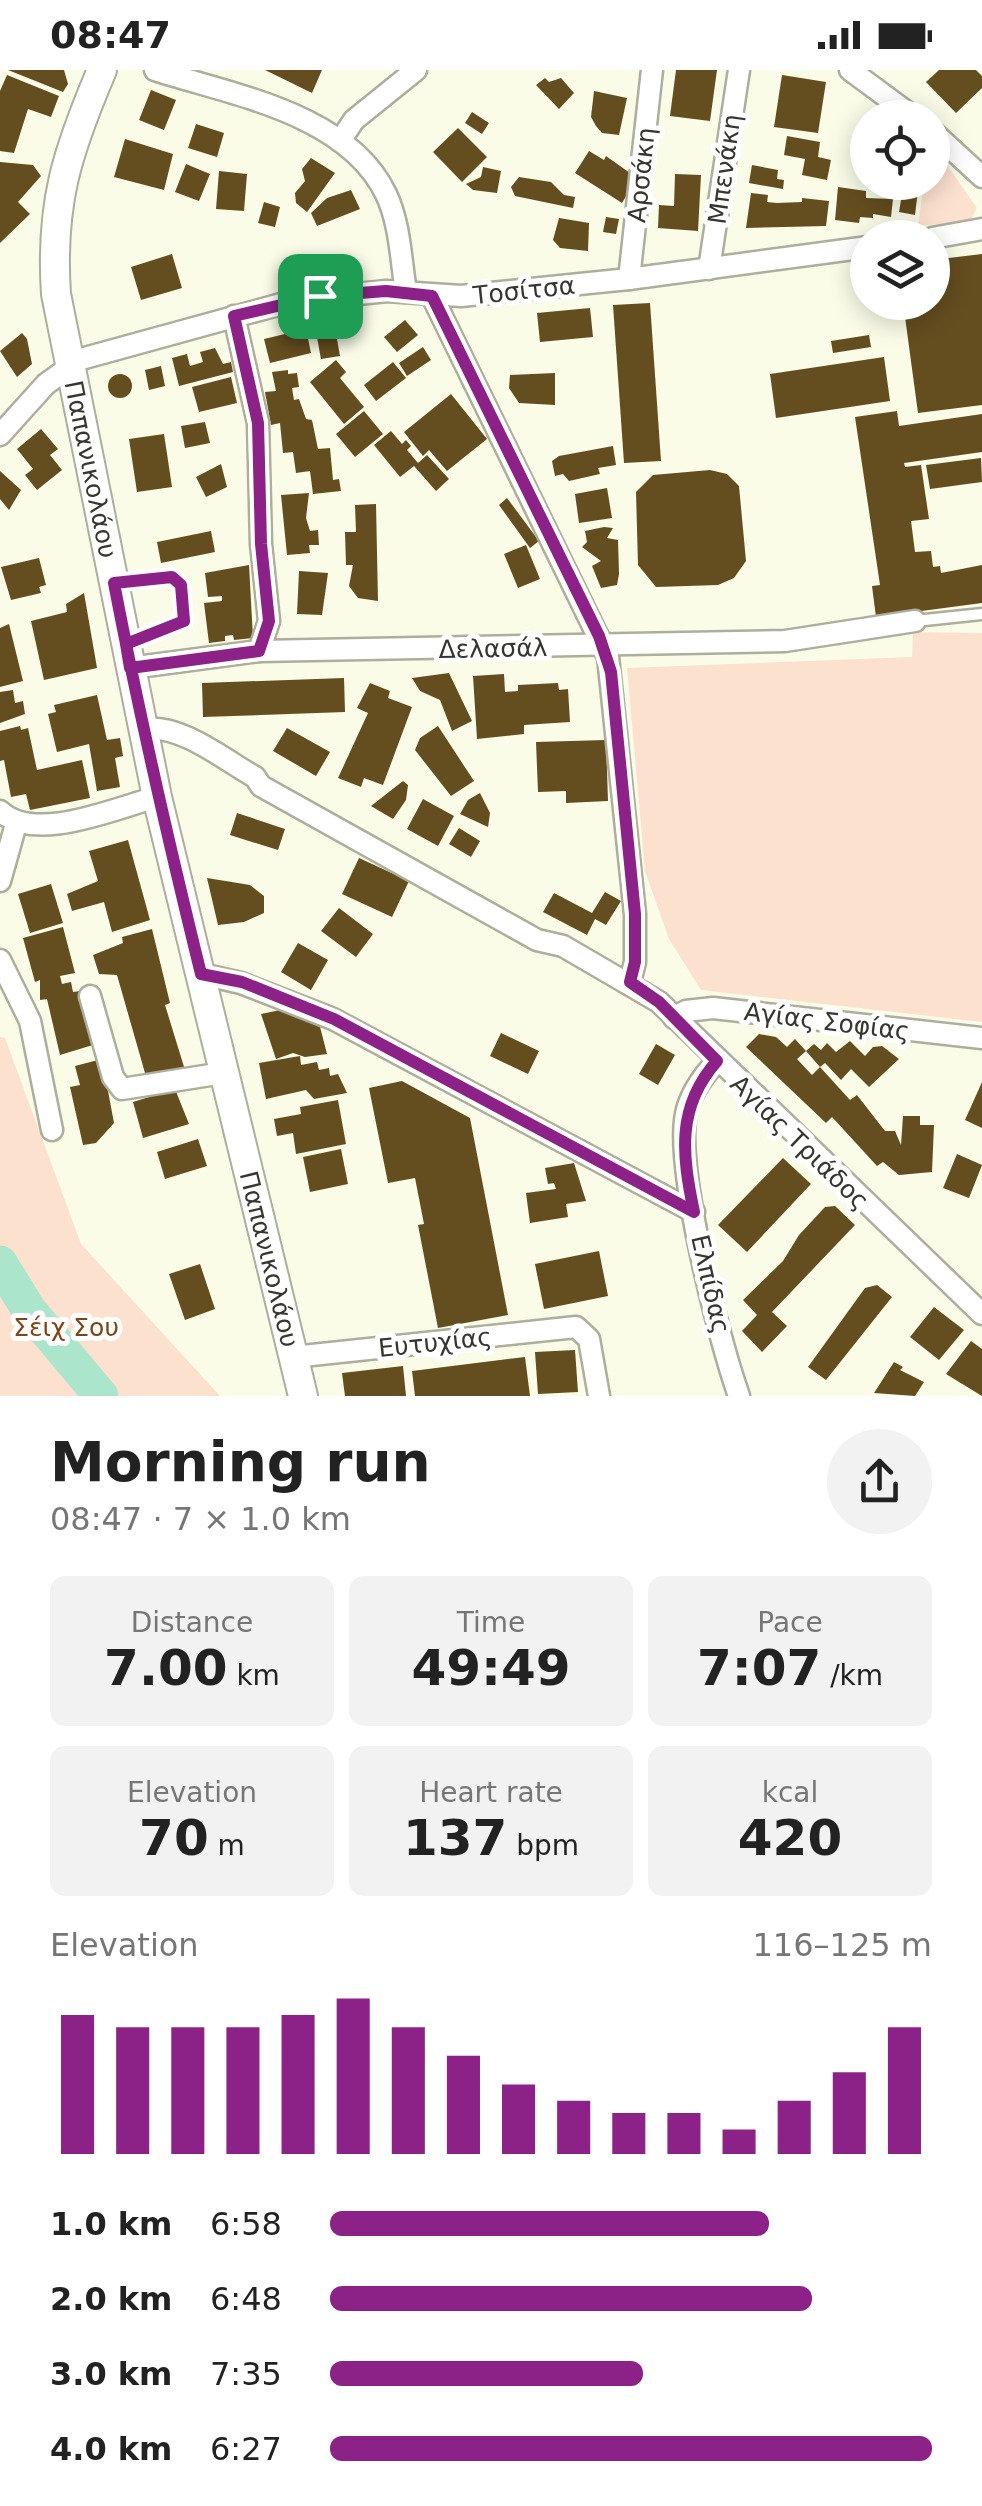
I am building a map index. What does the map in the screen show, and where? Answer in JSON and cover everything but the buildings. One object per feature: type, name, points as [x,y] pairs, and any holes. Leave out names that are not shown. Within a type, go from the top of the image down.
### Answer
[{"type":"main road","name":"Παπανικολάου","points":[[102,70],[72,139],[55,211],[56,294],[157,797],[304,1396]]},
{"type":"street","points":[[155,70],[314,124],[340,140],[386,195],[406,292]]},
{"type":"street","points":[[340,140],[354,120],[416,70]]},
{"type":"street","name":"Αρσάκη","points":[[629,279],[652,70]]},
{"type":"street","name":"Μπενάκη","points":[[710,269],[739,70]]},
{"type":"street","points":[[850,70],[891,100]]},
{"type":"street","points":[[950,147],[982,176]]},
{"type":"street","points":[[950,235],[982,229]]},
{"type":"street","name":"Τοσίτσα","points":[[0,435],[46,384],[70,366],[108,350],[320,296],[406,292],[432,296],[629,279],[850,250]]},
{"type":"street","points":[[432,296],[604,646],[611,672],[635,914],[635,962],[630,982]]},
{"type":"street","points":[[234,316],[252,381],[260,440],[261,544],[269,621],[259,651]]},
{"type":"street","name":"Δελασάλ","points":[[128,656],[785,641],[915,621]]},
{"type":"street","name":"Αγίας Τριάδος","points":[[144,729],[175,733],[255,777],[261,786],[537,940],[563,946],[630,982],[674,1018],[982,1314]]},
{"type":"street","points":[[0,880],[8,818],[45,826],[157,797]]},
{"type":"street","points":[[0,960],[30,1021],[52,1130]]},
{"type":"street","points":[[201,974],[242,982],[334,1019],[694,1212]]},
{"type":"street","points":[[90,996],[112,1077],[122,1089],[224,1073]]},
{"type":"street","name":"Αγίας Σοφίας","points":[[674,1018],[686,1011],[713,1008],[982,1038]]},
{"type":"street","name":"Ελπίδας","points":[[717,1061],[694,1091],[684,1122],[694,1212],[739,1396]]},
{"type":"street","name":"Ευτυχίας","points":[[293,1357],[576,1328],[589,1339],[599,1396]]},
{"type":"lane","points":[[114,583],[172,577],[181,585],[182,624],[128,656]]},
{"type":"lane","points":[[915,621],[982,614]]},
{"type":"green space","points":[[950,169],[977,208],[970,221],[919,220],[922,200],[950,200]]},
{"type":"green space","points":[[913,632],[982,633],[982,1022],[701,990],[669,939],[645,871],[627,668],[912,657]]},
{"type":"green space","name":"Σέιχ Σου","points":[[0,1037],[5,1038],[81,1244],[220,1396],[0,1396]]},
{"type":"waterway","points":[[0,1263],[29,1310],[101,1396]]},
{"type":"route","points":[[320,296],[234,316],[252,381],[263,489],[261,544],[269,621],[259,651],[130,668],[126,644],[184,621],[181,585],[172,577],[114,583],[130,668],[157,797],[201,974],[242,982],[334,1019],[694,1212],[684,1122],[694,1091],[717,1061],[659,1002],[630,982],[635,962],[635,914],[608,657],[583,599],[440,320],[432,296],[386,291],[320,296]]}]
